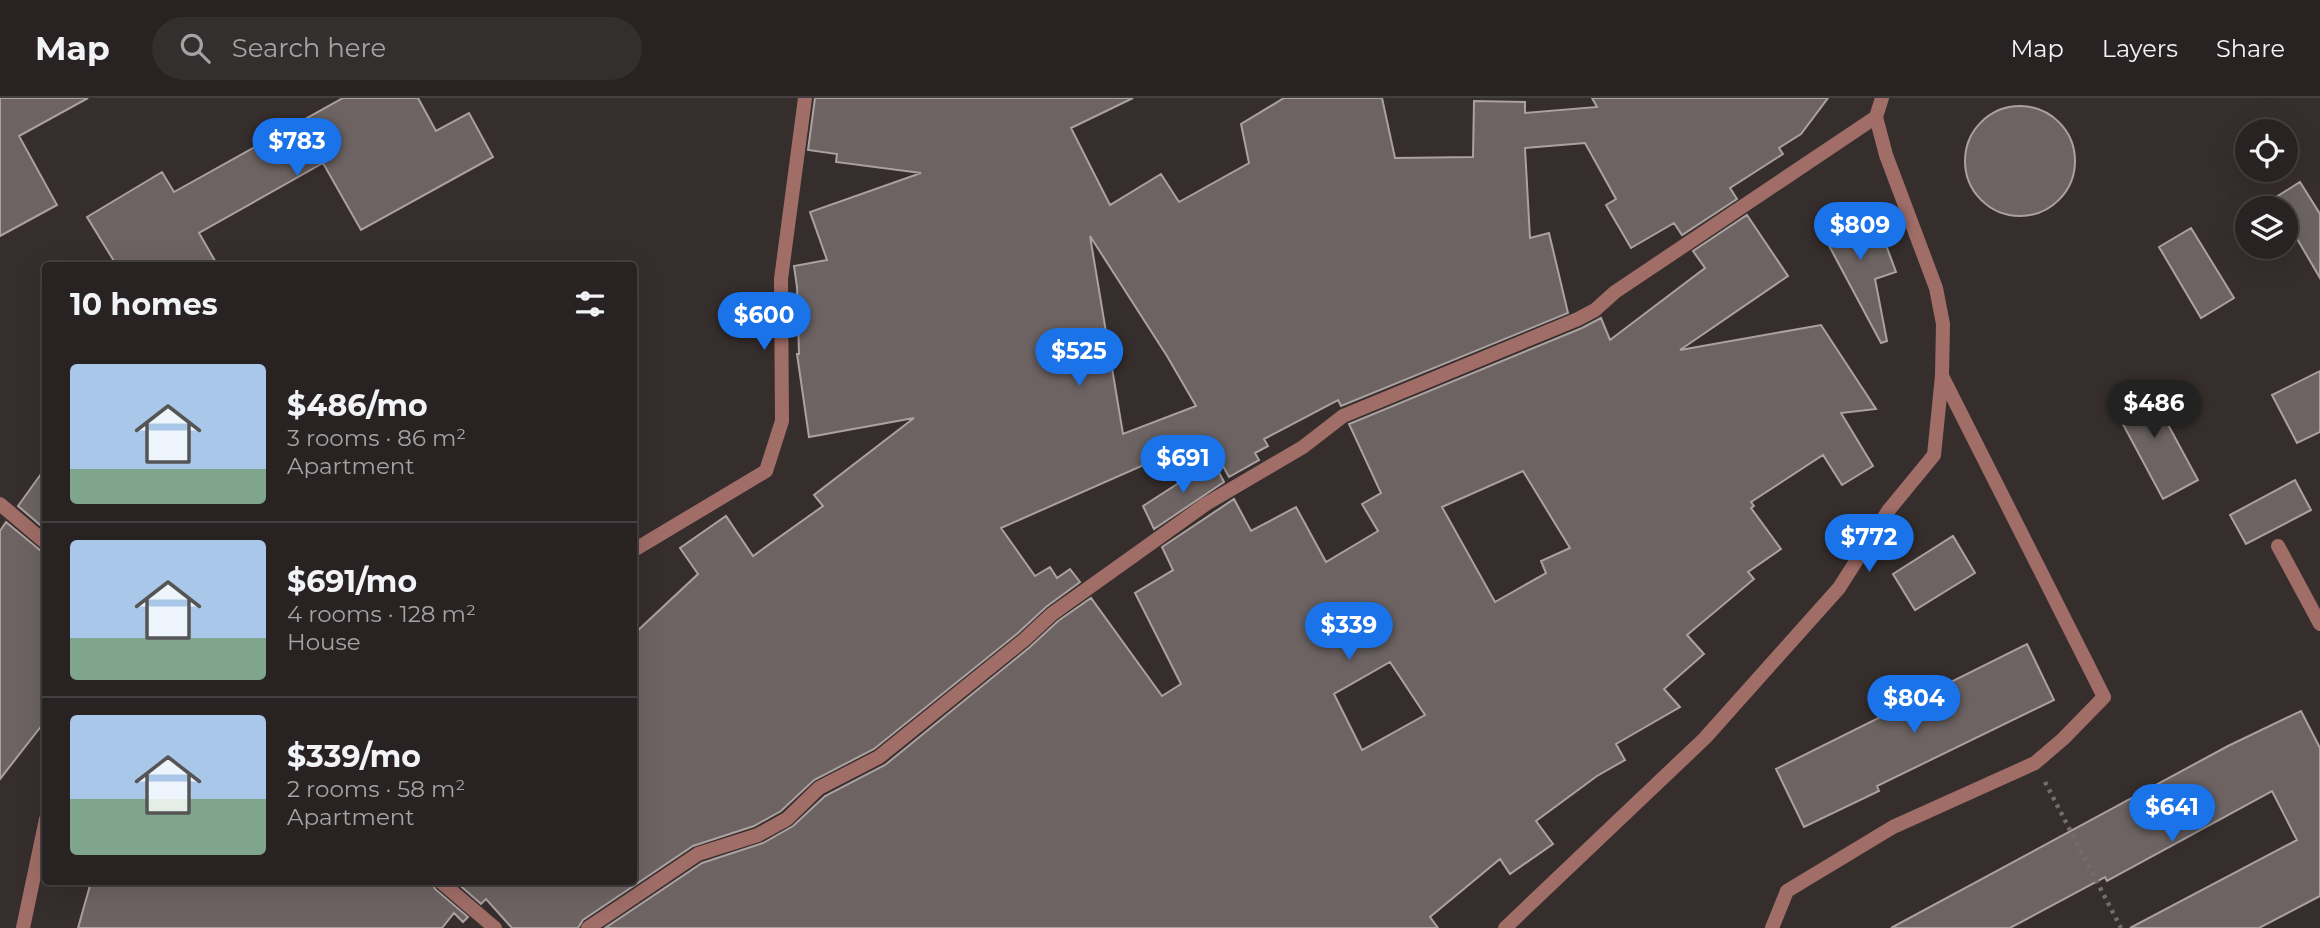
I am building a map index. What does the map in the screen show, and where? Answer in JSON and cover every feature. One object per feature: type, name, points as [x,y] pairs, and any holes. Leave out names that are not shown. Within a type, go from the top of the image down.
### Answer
[{"type":"street","points":[[637,548],[766,471],[782,421],[781,279],[805,98]]},
{"type":"street","points":[[1506,928],[1705,738],[1839,589],[1888,511],[1934,455],[1942,376],[1943,324],[1936,288],[1886,155],[1876,117],[1882,98]]},
{"type":"street","points":[[588,928],[698,854],[758,835],[787,819],[819,788],[879,757],[1052,614],[1206,504],[1303,447],[1343,416],[1595,310],[1615,292],[1876,117]]},
{"type":"street","points":[[1772,928],[1787,891],[1893,827],[2035,763],[2104,697],[1942,376]]},
{"type":"street","points":[[0,504],[42,540]]},
{"type":"street","points":[[2278,545],[2320,624]]},
{"type":"street","points":[[23,928],[42,838]]},
{"type":"street","points":[[445,885],[495,928]]},
{"type":"path","points":[[2035,763],[2121,928]]},
{"type":"building","points":[[0,98],[88,98],[19,136],[57,205],[0,236]]},
{"type":"building","points":[[343,98],[418,98],[436,131],[469,113],[493,157],[361,230],[323,163],[199,233],[216,262],[115,262],[87,217],[162,172],[174,192]]},
{"type":"building","points":[[815,98],[1133,98],[1071,128],[1110,205],[1161,174],[1179,202],[1249,163],[1241,124],[1284,98],[1382,98],[1395,158],[1473,157],[1474,101],[1525,102],[1525,113],[1597,107],[1592,98],[1828,98],[1801,134],[1779,148],[1783,154],[1730,188],[1737,199],[1682,235],[1674,223],[1631,248],[1606,205],[1616,199],[1585,143],[1525,148],[1530,238],[1549,233],[1568,313],[1341,406],[1338,400],[1264,439],[1268,446],[1255,453],[1259,460],[1229,477],[1207,437],[1001,528],[1035,576],[1050,567],[1057,578],[1070,569],[1080,582],[874,749],[814,780],[781,811],[754,826],[693,846],[637,884],[637,631],[698,574],[680,548],[726,516],[753,556],[823,506],[814,495],[914,418],[809,437],[797,354],[797,287],[794,266],[827,260],[810,212],[921,173],[836,162],[837,154],[808,150]],"holes":[[[1090,236],[1167,356],[1196,406],[1123,434]]]},
{"type":"building","points":[[2020,106],[2041,111],[2059,122],[2070,140],[2075,161],[2070,182],[2059,200],[2041,211],[2020,216],[1999,211],[1981,200],[1970,182],[1965,161],[1970,140],[1981,122],[1999,111]]},
{"type":"building","points":[[2300,182],[2320,214],[2320,278],[2298,240],[2298,196],[2278,196]]},
{"type":"building","points":[[1854,206],[1873,240],[1883,237],[1896,272],[1875,279],[1887,341],[1881,343],[1818,225]]},
{"type":"building","points":[[1747,215],[1788,276],[1680,350],[1821,325],[1876,409],[1841,413],[1873,466],[1842,485],[1823,455],[1751,502],[1754,506],[1751,508],[1781,549],[1748,572],[1754,579],[1687,635],[1704,654],[1664,689],[1680,707],[1616,744],[1625,760],[1597,776],[1536,821],[1553,844],[1510,874],[1500,859],[1430,917],[1438,928],[605,928],[702,863],[763,843],[793,826],[825,796],[885,765],[1058,621],[1091,598],[1162,696],[1181,684],[1135,593],[1173,570],[1162,547],[1234,499],[1251,531],[1296,507],[1326,562],[1378,531],[1362,504],[1381,493],[1349,424],[1601,318],[1610,340],[1705,268],[1693,251]],"holes":[[[1523,471],[1570,548],[1541,561],[1546,573],[1495,602],[1442,507]],[[1390,662],[1425,715],[1362,750],[1334,694]]]},
{"type":"building","points":[[2191,228],[2234,298],[2201,318],[2159,247]]},
{"type":"building","points":[[2320,371],[2320,432],[2297,443],[2272,395]]},
{"type":"building","points":[[2145,382],[2198,480],[2163,499],[2110,400]]},
{"type":"building","points":[[1213,461],[1224,482],[1154,529],[1143,506]]},
{"type":"building","points":[[42,473],[42,527],[18,506]]},
{"type":"building","points":[[2295,480],[2311,510],[2246,544],[2230,515]]},
{"type":"building","points":[[6,522],[42,551],[42,725],[0,779],[0,531]]},
{"type":"building","points":[[1953,536],[1975,573],[1915,610],[1893,574]]},
{"type":"building","points":[[2027,644],[2054,700],[1877,786],[1879,791],[1804,827],[1776,769]]},
{"type":"building","points":[[2301,711],[2320,748],[2320,896],[2259,928],[2130,928],[2297,840],[2272,791],[2107,881],[2105,877],[2010,928],[1891,928],[2228,746]]},
{"type":"building","points":[[90,885],[433,885],[468,917],[463,922],[454,913],[442,928],[78,928]]},
{"type":"building","points":[[459,885],[635,885],[583,920],[578,928],[512,928],[486,899],[481,904]]}]
